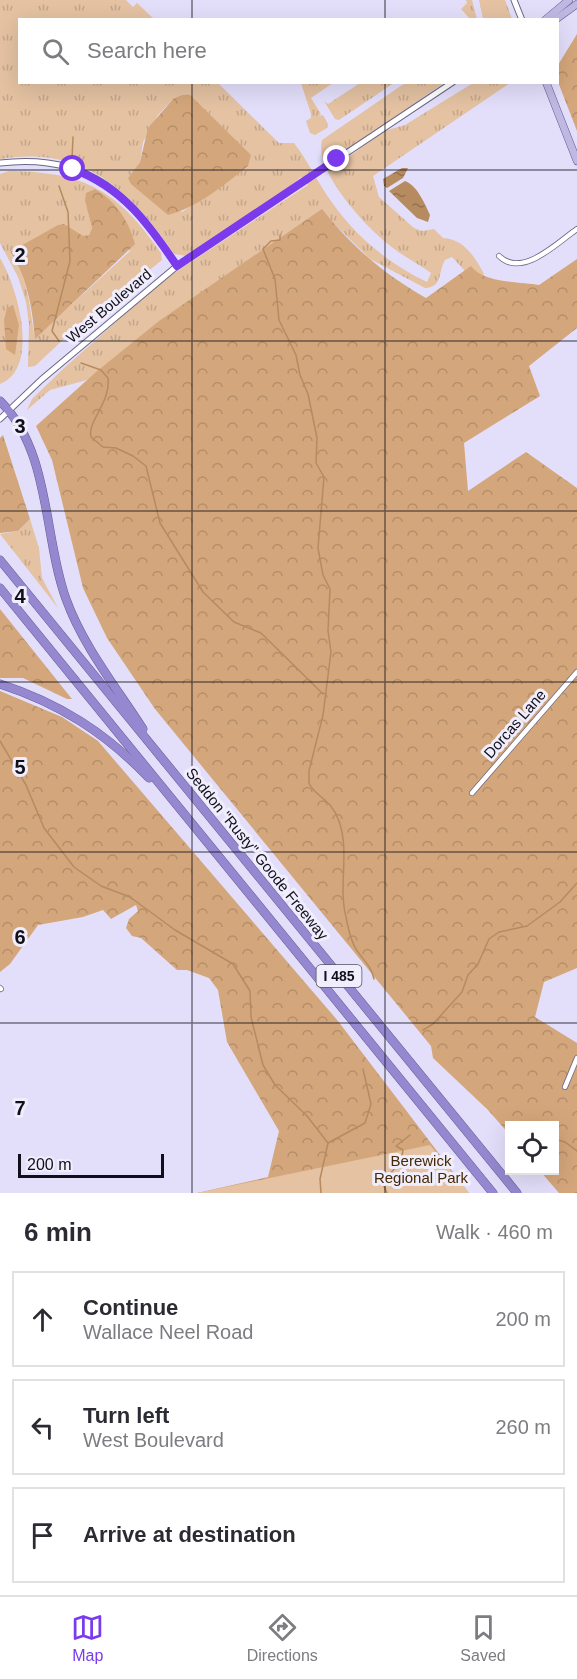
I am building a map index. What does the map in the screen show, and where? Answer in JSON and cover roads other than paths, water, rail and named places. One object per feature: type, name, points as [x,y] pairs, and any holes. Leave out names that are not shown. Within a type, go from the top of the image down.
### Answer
[{"type":"highway","points":[[0,401],[9,410],[30,450],[37,471],[59,576],[67,601],[100,664],[162,758]]},
{"type":"highway","name":"Seddon \"Rusty\" Goode Freeway","points":[[0,560],[517,1193]]},
{"type":"highway","name":"Seddon \"Rusty\" Goode Freeway","points":[[0,588],[493,1193]]},
{"type":"highway","points":[[0,684],[60,708],[110,740],[192,824]]},
{"type":"main road","points":[[547,18],[569,0]]},
{"type":"main road","points":[[558,18],[577,4]]},
{"type":"main road","points":[[547,84],[577,161]]},
{"type":"street","points":[[514,0],[521,18]]},
{"type":"street","name":"West Boulevard","points":[[0,420],[71,354],[177,266],[450,84]]},
{"type":"street","points":[[0,163],[48,162],[97,179],[134,207],[177,266]]},
{"type":"street","points":[[499,256],[508,262],[525,262],[577,229]]},
{"type":"street","name":"Dorcas Lane","points":[[472,793],[577,672]]},
{"type":"street","points":[[565,1087],[577,1058]]},
{"type":"water","points":[[402,168],[408,168],[403,178],[387,188],[384,186],[383,179]]},
{"type":"water","points":[[405,181],[413,186],[423,200],[430,215],[428,222],[417,218],[389,191]]},
{"type":"waterway","points":[[72,159],[73,137]]},
{"type":"waterway","points":[[59,186],[68,212],[70,261],[52,331],[59,341]]},
{"type":"waterway","points":[[280,235],[280,240],[271,241],[263,249],[275,279],[279,320],[296,355],[300,375],[308,394],[317,438],[316,463],[324,477],[318,548],[323,575],[330,589],[328,631],[331,652],[323,715],[309,771],[309,783],[315,792],[332,807],[339,821],[344,845],[343,893],[348,926],[353,944],[369,967],[374,979]]},
{"type":"waterway","points":[[81,363],[101,370],[108,378],[106,396],[92,425],[91,437],[103,447],[116,448],[133,456],[146,466],[160,523],[203,592],[234,622],[261,633],[323,694]]},
{"type":"waterway","points":[[0,741],[26,785],[44,828],[74,867],[101,886],[130,897],[175,930],[233,964],[250,991],[251,1017],[263,1065],[275,1085],[307,1116],[328,1143]]},
{"type":"waterway","points":[[423,1030],[433,1024],[462,992],[468,975],[478,964],[489,939],[499,932],[527,926],[560,902],[577,883]]},
{"type":"waterway","points":[[321,1193],[320,1179],[328,1143],[365,1123],[371,1104],[363,1069]]},
{"type":"waterway","points":[[387,1193],[383,1184],[402,1157],[403,1150],[396,1146],[410,1135]]},
{"type":"waterway","points":[[559,1140],[577,1151]]},
{"type":"park label","name":"Berewick Regional Park","points":[[421,1170]]}]
